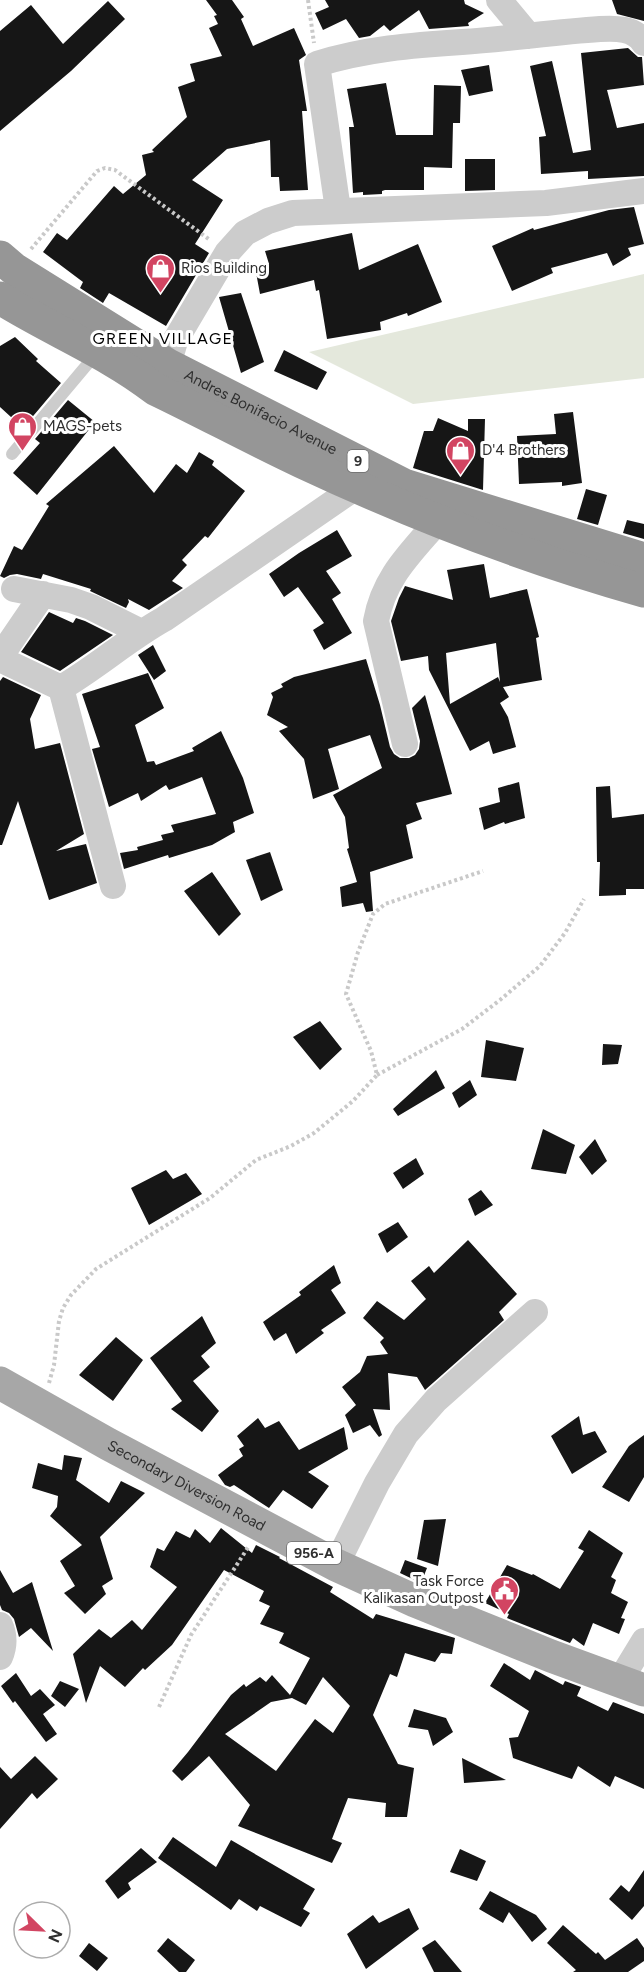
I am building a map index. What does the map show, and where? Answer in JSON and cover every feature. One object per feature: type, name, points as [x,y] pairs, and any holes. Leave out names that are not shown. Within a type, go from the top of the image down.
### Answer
[{"type":"highway","name":"Andres Bonifacio Avenue","points":[[6,290],[136,374],[162,377],[404,485],[644,559]]},
{"type":"highway","name":"Andres Bonifacio Avenue","points":[[6,290],[162,377],[301,462],[438,521],[523,554],[644,591]]},
{"type":"main road","name":"Secondary Diversion Road","points":[[0,1383],[336,1564],[415,1601],[631,1686]]},
{"type":"street","points":[[499,0],[529,36]]},
{"type":"street","points":[[338,210],[317,64],[339,57],[396,47],[563,31],[618,28],[641,38],[644,43]]},
{"type":"street","points":[[162,377],[175,341],[227,253],[245,233],[268,221],[293,213],[546,202],[644,191]]},
{"type":"street","points":[[61,688],[92,670],[141,632],[164,619],[356,487]]},
{"type":"street","points":[[405,744],[376,621],[380,600],[394,572],[438,521]]},
{"type":"street","points":[[14,589],[71,600],[91,607],[141,632]]},
{"type":"street","points":[[43,594],[0,658],[61,688],[113,886]]},
{"type":"street","points":[[336,1564],[377,1483],[406,1434],[436,1400],[535,1312]]},
{"type":"street","points":[[0,1625],[4,1633],[4,1647],[0,1657]]},
{"type":"street","points":[[631,1686],[644,1641]]},
{"type":"lane","points":[[12,454],[99,351]]},
{"type":"path","points":[[308,0],[317,64]]},
{"type":"path","points":[[6,290],[96,171],[105,168],[115,170],[227,253]]},
{"type":"path","points":[[377,1075],[371,1051],[346,994],[358,952],[373,914],[385,904],[483,871]]},
{"type":"path","points":[[40,1406],[54,1365],[59,1321],[63,1308],[71,1295],[96,1269],[210,1198],[256,1160],[291,1146],[314,1133],[353,1101],[377,1075],[462,1029],[540,966],[566,933],[584,899]]},
{"type":"path","points":[[159,1707],[191,1635],[262,1525]]},
{"type":"shaded area","points":[[644,274],[644,378],[413,404],[309,352]]},
{"type":"building","points":[[206,0],[232,0],[244,17],[241,19],[253,46],[294,28],[306,55],[299,60],[307,111],[302,111],[308,190],[280,191],[279,177],[271,177],[270,140],[227,149],[192,180],[223,200],[195,244],[209,253],[166,326],[109,293],[103,303],[80,288],[83,282],[43,252],[57,233],[67,240],[114,186],[123,194],[146,175],[142,155],[154,152],[152,150],[187,117],[178,87],[195,81],[190,64],[222,56],[209,28],[218,24],[214,16],[217,15]]},
{"type":"building","points":[[325,0],[464,0],[465,4],[484,13],[468,23],[469,26],[429,29],[419,10],[390,31],[384,25],[370,36],[359,38],[346,19],[323,30],[315,13],[329,7]]},
{"type":"building","points":[[612,0],[644,0],[644,21],[617,14]]},
{"type":"building","points":[[108,1],[125,19],[71,71],[0,131],[0,31],[31,5],[63,44]]},
{"type":"building","points":[[628,48],[638,57],[642,57],[644,85],[607,90],[617,128],[644,123],[644,176],[588,179],[588,171],[541,174],[539,137],[546,136],[530,66],[552,61],[573,153],[591,150],[581,53]]},
{"type":"building","points":[[489,65],[493,91],[469,96],[461,70]]},
{"type":"building","points":[[386,83],[396,135],[433,135],[434,85],[461,86],[460,123],[453,123],[452,168],[424,167],[424,190],[385,190],[382,194],[363,195],[363,192],[353,193],[349,127],[354,127],[347,89]]},
{"type":"building","points":[[465,159],[495,159],[495,190],[465,191]]},
{"type":"building","points":[[634,207],[644,244],[628,248],[631,255],[613,266],[607,253],[551,268],[553,273],[512,291],[492,246],[533,228],[534,230],[609,210]]},
{"type":"building","points":[[352,233],[359,270],[418,244],[442,302],[408,316],[407,313],[380,322],[381,330],[327,339],[319,290],[316,291],[314,280],[260,294],[255,267],[269,264],[265,251]]},
{"type":"building","points":[[241,293],[264,362],[241,373],[219,297]]},
{"type":"building","points":[[15,337],[38,359],[36,361],[61,383],[23,428],[0,407],[0,346]]},
{"type":"building","points":[[284,350],[327,372],[317,390],[274,371]]},
{"type":"building","points":[[68,400],[95,422],[37,495],[13,473],[40,443],[35,439]]},
{"type":"building","points":[[573,412],[582,483],[562,486],[562,482],[519,484],[517,436],[556,434],[554,414]]},
{"type":"building","points":[[438,418],[468,431],[468,419],[485,419],[483,490],[413,468],[424,431],[433,431]]},
{"type":"building","points":[[114,446],[154,493],[176,464],[187,473],[199,452],[214,461],[212,465],[245,491],[208,538],[205,536],[182,560],[187,565],[172,581],[183,588],[149,610],[128,599],[126,608],[90,591],[91,589],[43,574],[41,579],[17,574],[4,578],[0,576],[14,546],[22,550],[49,506],[46,504]]},
{"type":"building","points":[[586,489],[607,495],[598,525],[577,519]]},
{"type":"building","points":[[627,520],[644,524],[644,539],[623,533]]},
{"type":"building","points":[[337,530],[352,556],[326,571],[341,593],[332,599],[352,633],[324,650],[313,630],[324,623],[298,587],[284,597],[269,574]]},
{"type":"building","points":[[484,564],[490,598],[527,589],[539,637],[536,638],[542,680],[503,687],[509,697],[500,703],[508,717],[516,747],[493,754],[489,741],[470,751],[429,670],[428,656],[401,661],[391,621],[405,586],[453,600],[447,570]],"holes":[[[496,643],[500,682],[498,677],[450,704],[446,653]]]},
{"type":"building","points":[[49,612],[73,623],[76,618],[85,621],[113,635],[60,671],[21,652]]},
{"type":"building","points":[[153,645],[166,671],[154,680],[138,655]]},
{"type":"building","points":[[366,659],[390,747],[400,758],[409,758],[419,749],[420,741],[412,708],[425,695],[452,794],[416,803],[422,819],[406,825],[413,858],[370,872],[373,911],[366,912],[363,903],[342,907],[340,887],[357,882],[347,849],[349,848],[345,817],[333,795],[382,768],[370,735],[328,749],[339,789],[313,799],[304,759],[279,731],[288,727],[267,715],[273,697],[271,693],[283,687],[281,684],[294,677]]},
{"type":"building","points":[[148,673],[164,708],[135,725],[147,762],[154,761],[156,765],[194,751],[192,748],[221,731],[243,778],[254,813],[233,822],[235,832],[212,845],[169,858],[168,855],[124,869],[120,853],[138,850],[137,847],[163,840],[161,835],[174,832],[171,825],[216,814],[202,777],[169,790],[166,785],[141,801],[138,793],[109,807],[92,749],[100,747],[82,694]]},
{"type":"building","points":[[3,677],[41,695],[30,719],[35,749],[60,743],[84,834],[56,851],[86,844],[97,883],[49,900],[18,801],[2,845],[0,845],[0,681]]},
{"type":"building","points":[[519,782],[525,818],[505,824],[504,822],[484,830],[479,808],[500,802],[498,788]]},
{"type":"building","points":[[610,786],[612,818],[644,814],[644,889],[626,889],[626,895],[599,896],[600,862],[597,862],[596,787]]},
{"type":"building","points":[[270,852],[283,890],[261,901],[246,860]]},
{"type":"building","points":[[212,872],[241,914],[219,936],[184,891]]},
{"type":"building","points":[[320,1021],[342,1049],[320,1070],[293,1037]]},
{"type":"building","points":[[486,1040],[524,1048],[516,1081],[481,1077]]},
{"type":"building","points":[[603,1044],[622,1045],[618,1064],[602,1065]]},
{"type":"building","points":[[436,1070],[445,1088],[398,1116],[393,1109]]},
{"type":"building","points":[[470,1080],[477,1095],[459,1108],[452,1093]]},
{"type":"building","points":[[543,1129],[575,1145],[566,1174],[531,1169]]},
{"type":"building","points":[[595,1139],[607,1161],[592,1175],[579,1157]]},
{"type":"building","points":[[416,1158],[424,1174],[403,1189],[393,1173]]},
{"type":"building","points":[[166,1170],[173,1179],[186,1173],[202,1194],[149,1225],[131,1188]]},
{"type":"building","points":[[481,1190],[493,1205],[475,1216],[468,1199]]},
{"type":"building","points":[[398,1222],[408,1237],[387,1253],[378,1234]]},
{"type":"building","points":[[468,1240],[517,1294],[499,1312],[504,1320],[425,1390],[417,1377],[388,1373],[390,1410],[373,1409],[382,1435],[379,1437],[370,1425],[353,1433],[345,1415],[356,1405],[342,1387],[360,1372],[367,1356],[388,1354],[380,1342],[384,1338],[363,1318],[377,1301],[404,1320],[426,1299],[411,1281],[429,1266],[434,1273]]},
{"type":"building","points":[[334,1265],[341,1283],[331,1290],[346,1313],[321,1330],[324,1333],[296,1354],[286,1333],[274,1341],[263,1322],[301,1295],[299,1292]]},
{"type":"building","points":[[202,1316],[216,1343],[201,1356],[210,1367],[193,1381],[219,1411],[202,1432],[171,1409],[182,1401],[150,1358]]},
{"type":"building","points":[[116,1337],[143,1360],[113,1401],[79,1375]]},
{"type":"building","points":[[579,1416],[583,1435],[595,1431],[607,1452],[572,1474],[551,1436]]},
{"type":"building","points":[[258,1418],[265,1428],[279,1421],[299,1450],[344,1427],[348,1449],[308,1472],[329,1486],[312,1509],[283,1490],[269,1508],[234,1485],[230,1487],[225,1485],[218,1475],[243,1456],[239,1449],[244,1446],[237,1436]]},
{"type":"building","points":[[644,1435],[644,1477],[629,1502],[602,1487],[629,1446]]},
{"type":"building","points":[[64,1455],[82,1458],[76,1480],[109,1503],[121,1481],[145,1493],[100,1537],[113,1579],[102,1586],[106,1594],[85,1614],[64,1593],[75,1586],[60,1561],[82,1545],[50,1516],[57,1507],[58,1496],[32,1488],[38,1463],[62,1470]]},
{"type":"building","points":[[446,1519],[438,1566],[417,1559],[424,1520]]},
{"type":"building","points":[[221,1528],[252,1553],[256,1545],[333,1587],[330,1592],[373,1619],[376,1614],[455,1638],[452,1654],[441,1653],[435,1662],[405,1653],[397,1677],[390,1674],[373,1715],[398,1764],[414,1768],[407,1817],[385,1817],[386,1803],[348,1798],[332,1839],[342,1843],[332,1863],[238,1826],[250,1805],[209,1756],[182,1781],[172,1771],[231,1695],[244,1684],[246,1687],[260,1677],[266,1682],[272,1675],[290,1695],[310,1658],[279,1643],[284,1633],[260,1624],[270,1606],[259,1601],[264,1591],[224,1570],[172,1645],[145,1670],[143,1668],[125,1687],[100,1666],[86,1703],[73,1654],[99,1629],[111,1638],[132,1620],[142,1630],[177,1587],[150,1567],[157,1548],[164,1551],[176,1531],[190,1538],[195,1529],[210,1543]],"holes":[[[323,1677],[350,1706],[333,1733],[315,1719],[276,1771],[225,1734],[271,1702],[292,1698],[306,1705]]]},
{"type":"building","points":[[589,1530],[623,1553],[611,1577],[616,1580],[611,1593],[628,1602],[621,1618],[625,1619],[619,1634],[593,1623],[584,1646],[573,1638],[570,1643],[507,1618],[509,1614],[485,1603],[507,1565],[533,1574],[560,1589],[584,1551],[578,1548]]},
{"type":"building","points":[[405,1560],[427,1568],[421,1583],[400,1573]]},
{"type":"building","points":[[0,1570],[13,1593],[32,1582],[53,1651],[31,1628],[19,1637],[14,1619],[2,1610],[0,1605]]},
{"type":"building","points":[[504,1663],[530,1680],[535,1670],[563,1685],[565,1681],[581,1687],[577,1696],[608,1711],[613,1702],[644,1714],[644,1789],[615,1776],[610,1787],[578,1766],[572,1779],[513,1758],[509,1738],[518,1737],[529,1711],[490,1686]]},
{"type":"building","points":[[16,1673],[31,1696],[40,1689],[55,1705],[43,1714],[57,1734],[46,1742],[1,1686]]},
{"type":"building","points":[[60,1681],[79,1689],[65,1707],[51,1696]]},
{"type":"building","points":[[414,1709],[446,1718],[453,1732],[433,1746],[428,1730],[408,1727]]},
{"type":"building","points":[[35,1756],[58,1779],[37,1799],[32,1793],[0,1829],[0,1767],[11,1779]]},
{"type":"building","points":[[462,1758],[506,1780],[464,1783]]},
{"type":"building","points":[[173,1837],[216,1867],[231,1840],[315,1889],[303,1909],[310,1913],[301,1927],[260,1906],[257,1911],[239,1899],[231,1910],[158,1858]]},
{"type":"building","points":[[141,1848],[157,1862],[128,1883],[131,1889],[118,1899],[105,1881]]},
{"type":"building","points":[[460,1849],[486,1861],[477,1881],[450,1872]]},
{"type":"building","points":[[644,1870],[644,1906],[632,1920],[609,1899],[621,1885],[629,1892]]},
{"type":"building","points":[[490,1891],[536,1915],[547,1929],[532,1942],[509,1912],[503,1923],[479,1909]]},
{"type":"building","points":[[409,1908],[419,1929],[366,1969],[347,1934],[373,1915],[379,1923]]},
{"type":"building","points":[[563,1925],[605,1960],[637,1938],[644,1948],[644,1961],[628,1972],[573,1972],[576,1970],[547,1943]]},
{"type":"building","points":[[168,1938],[195,1960],[186,1972],[179,1972],[157,1951]]},
{"type":"building","points":[[435,1940],[462,1972],[434,1972],[422,1948]]},
{"type":"building","points":[[89,1943],[108,1958],[97,1971],[79,1956]]},
{"type":"place","name":"Rios Building","points":[[160,294]]},
{"type":"place","name":"MAGS-pets","points":[[22,452]]},
{"type":"place","name":"D'4 Brothers","points":[[461,476]]},
{"type":"place","name":"Task Force Kalikasan Outpost","points":[[505,1616]]},
{"type":"district","name":"GREEN VILLAGE","points":[[163,338]]}]
